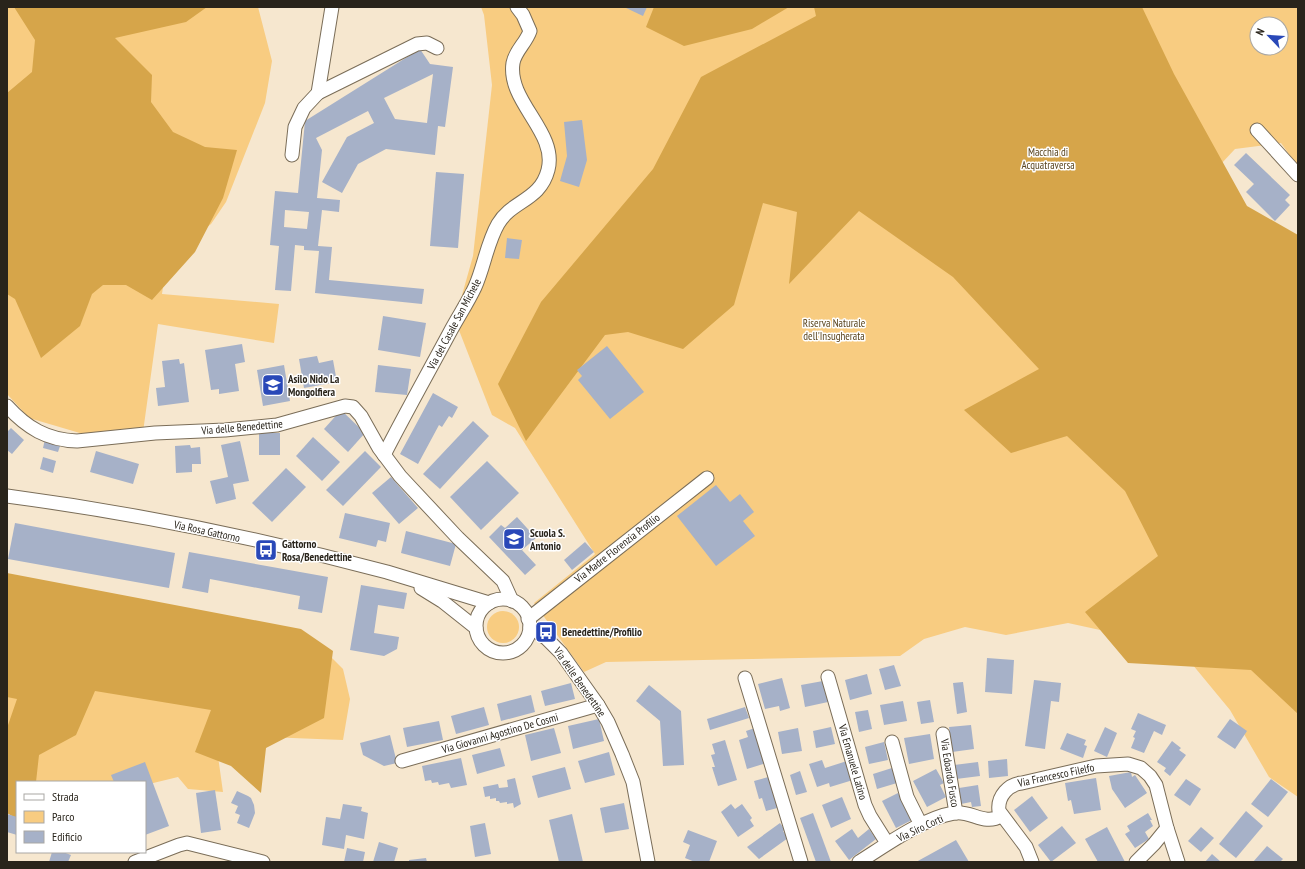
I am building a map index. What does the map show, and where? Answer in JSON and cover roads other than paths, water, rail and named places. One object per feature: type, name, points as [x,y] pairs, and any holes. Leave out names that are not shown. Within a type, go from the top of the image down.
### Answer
[{"type":"street","points":[[318,93],[332,7]]},
{"type":"street","name":"Via del Casale San Michele","points":[[384,455],[474,288],[498,223],[510,210],[537,191],[548,170],[549,156],[545,142],[518,94],[515,84],[513,62],[530,31],[523,15],[517,7]]},
{"type":"street","points":[[292,155],[295,127],[304,108],[318,93],[417,44],[427,42],[437,48]]},
{"type":"street","points":[[1257,130],[1298,175]]},
{"type":"street","name":"Via delle Benedettine","points":[[7,406],[25,424],[53,437],[68,441],[155,433],[224,430],[277,425],[339,407],[351,406],[356,409],[361,416],[384,455],[400,476],[458,538],[503,581],[512,601]]},
{"type":"street","name":"Via Madre Florenzia Profilio","points":[[529,623],[706,478]]},
{"type":"street","name":"Via Rosa Gattorno","points":[[7,496],[68,504],[188,526],[324,556],[404,577],[489,603]]},
{"type":"street","name":"Via Rosa Gattorno","points":[[404,577],[442,601],[476,628]]},
{"type":"street","points":[[503,599],[512,601],[524,609],[529,623],[528,636],[523,644],[513,651],[504,653],[490,650],[482,644],[479,639],[476,628],[478,615],[489,603],[503,599]]},
{"type":"street","name":"Via delle Benedettine","points":[[529,623],[553,644],[598,705],[608,722],[630,775],[648,862]]},
{"type":"street","name":"Via Emanuele Latino","points":[[828,677],[865,805],[870,816],[888,843]]},
{"type":"street","points":[[745,678],[801,862]]},
{"type":"street","name":"Via Giovanni Agostino De Cosmi","points":[[402,762],[598,705]]},
{"type":"street","name":"Via Edoardo Fusco","points":[[943,734],[956,813]]},
{"type":"street","points":[[892,742],[907,798],[920,825]]},
{"type":"street","name":"Via Francesco Filelfo","points":[[1001,816],[998,806],[1000,799],[1003,794],[1014,784],[1096,766],[1128,764],[1140,768],[1150,776],[1156,785],[1167,828],[1178,862]]},
{"type":"street","name":"Via Siro Corti","points":[[859,862],[888,843],[920,825],[944,815],[956,813],[990,820],[1001,816]]},
{"type":"street","points":[[1001,816],[1026,847],[1032,862]]},
{"type":"street","points":[[1136,862],[1167,828]]},
{"type":"street","points":[[135,862],[180,845],[187,844],[263,862]]},
{"type":"place","name":"Asilo Nido La Mongolfiera","points":[[273,385]]},
{"type":"place","name":"Scuola S. Antonio","points":[[514,539]]},
{"type":"place","name":"Gattorno Rosa/Benedettine","points":[[266,550]]},
{"type":"place","name":"Benedettine/Profilio","points":[[546,632]]},
{"type":"park label","name":"Macchia di Acquatraversa","points":[[1048,158]]},
{"type":"park label","name":"Riserva Naturale dell'Insugherata","points":[[834,329]]}]
